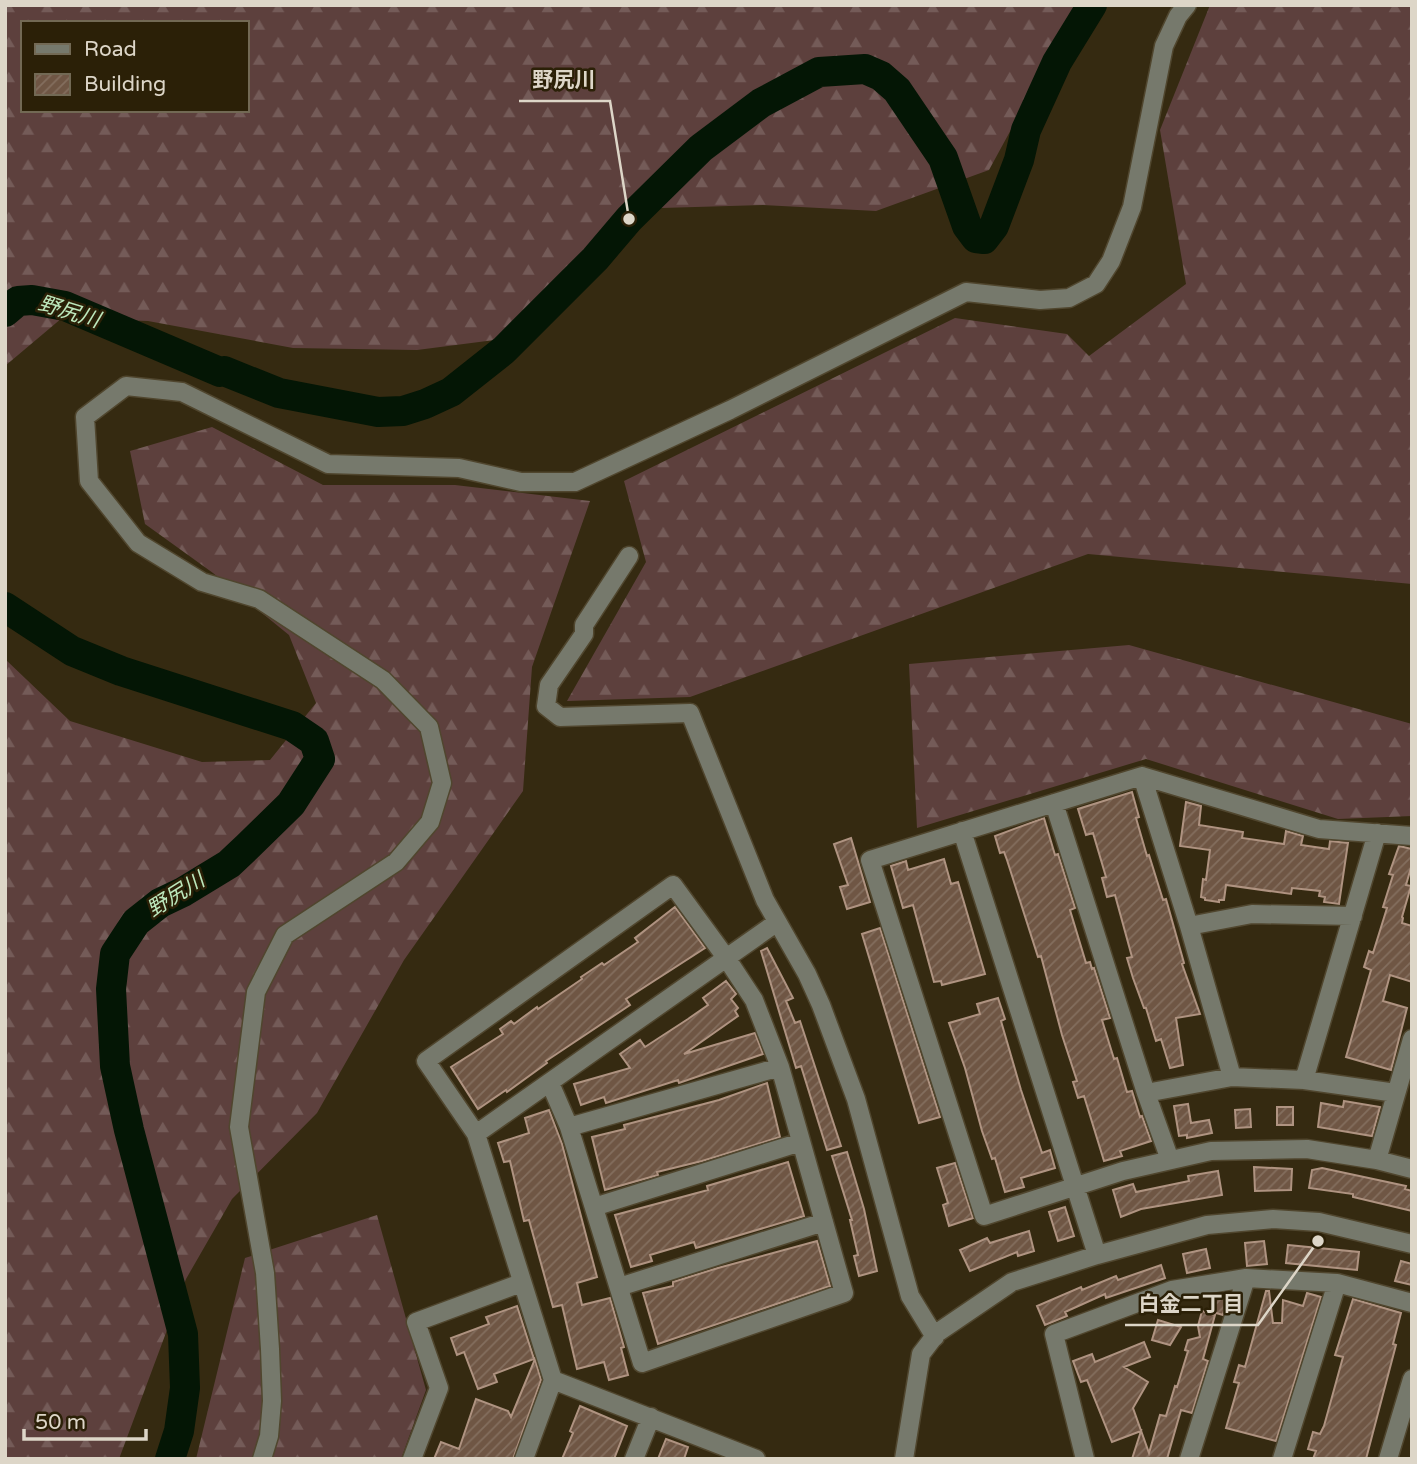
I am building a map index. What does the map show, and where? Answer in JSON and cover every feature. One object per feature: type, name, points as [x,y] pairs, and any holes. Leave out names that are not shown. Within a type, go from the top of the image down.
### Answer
[{"type":"street","points":[[262,1459],[269,1436],[272,1401],[265,1273],[239,1127],[256,992],[285,935],[396,862],[430,822],[442,783],[429,727],[383,680],[259,599],[202,583],[138,543],[89,481],[85,416],[126,386],[182,392],[328,464],[459,468],[521,482],[575,482],[730,410],[966,292],[1040,300],[1069,298],[1096,284],[1111,261],[1132,207],[1164,46],[1178,16],[1187,5]]},
{"type":"street","points":[[629,556],[584,625],[584,634],[549,685],[546,706],[560,717],[690,713],[776,923],[807,974],[825,1016],[856,1099],[910,1296],[935,1337]]},
{"type":"street","points":[[1142,776],[1232,1077]]},
{"type":"street","points":[[1412,836],[1319,829],[1142,776],[870,860],[984,1216],[1123,1171],[1211,1151],[1307,1149],[1377,1160],[1412,1169]]},
{"type":"street","points":[[1054,803],[1146,1093],[1170,1160]]},
{"type":"street","points":[[962,831],[1097,1255]]},
{"type":"street","points":[[1304,1080],[1377,833]]},
{"type":"street","points":[[524,1459],[554,1380],[476,1134],[426,1061],[673,886],[754,1000],[780,1067],[844,1293],[642,1363],[569,1128],[550,1083]]},
{"type":"street","points":[[1189,926],[1252,914],[1353,916]]},
{"type":"street","points":[[476,1134],[776,923]]},
{"type":"street","points":[[1377,1160],[1412,1039]]},
{"type":"street","points":[[569,1128],[780,1067]]},
{"type":"street","points":[[1146,1093],[1232,1077],[1304,1080],[1396,1093]]},
{"type":"street","points":[[594,1207],[801,1142]]},
{"type":"street","points":[[904,1459],[921,1354],[935,1337],[1012,1282],[1207,1224],[1273,1219],[1319,1222],[1412,1244]]},
{"type":"street","points":[[619,1287],[824,1222]]},
{"type":"street","points":[[1189,1459],[1246,1278]]},
{"type":"street","points":[[1085,1459],[1054,1334],[1172,1290],[1246,1278],[1337,1283],[1412,1303]]},
{"type":"street","points":[[412,1459],[439,1388],[416,1322],[522,1283]]},
{"type":"street","points":[[1282,1459],[1337,1283]]},
{"type":"street","points":[[1388,1459],[1412,1379]]},
{"type":"street","points":[[554,1380],[749,1458]]},
{"type":"street","points":[[634,1459],[650,1418]]},
{"type":"green space","points":[[5,5],[1083,5],[1073,16],[989,170],[876,211],[763,205],[661,208],[604,238],[518,337],[417,350],[293,348],[148,321],[62,318],[5,366]]},
{"type":"green space","points":[[1210,5],[1412,5],[1412,584],[1088,554],[690,697],[567,701],[646,562],[624,481],[955,318],[1067,334],[1089,356],[1186,284],[1160,130]]},
{"type":"green space","points":[[212,427],[323,485],[455,485],[590,501],[532,667],[523,791],[404,960],[317,1113],[232,1199],[186,1279],[119,1459],[5,1459],[5,659],[70,721],[202,762],[270,760],[316,703],[289,635],[213,573],[145,524],[130,451]]},
{"type":"green space","points":[[1129,645],[1412,724],[1412,816],[1338,819],[1146,759],[917,828],[909,664]]},
{"type":"green space","points":[[377,1215],[426,1390],[401,1459],[196,1459],[245,1258]]},
{"type":"building","points":[[1132,792],[1147,856],[1149,855],[1163,900],[1166,899],[1184,963],[1182,964],[1200,1014],[1176,1018],[1183,1065],[1170,1068],[1161,1039],[1156,1041],[1133,978],[1127,958],[1132,957],[1115,895],[1107,897],[1102,878],[1106,877],[1093,833],[1086,835],[1078,809]]},
{"type":"building","points":[[1186,802],[1201,806],[1199,825],[1243,832],[1242,838],[1284,844],[1286,831],[1303,836],[1301,845],[1329,849],[1330,841],[1348,843],[1339,904],[1324,902],[1325,897],[1319,896],[1320,891],[1292,888],[1291,894],[1226,885],[1224,900],[1205,900],[1201,897],[1210,850],[1180,846]]},
{"type":"building","points":[[1044,818],[1075,908],[1070,910],[1086,963],[1090,962],[1092,969],[1094,968],[1110,1018],[1102,1020],[1114,1059],[1117,1058],[1127,1092],[1132,1091],[1151,1141],[1120,1151],[1122,1156],[1104,1161],[1084,1096],[1078,1098],[1073,1082],[1077,1081],[1041,956],[1038,957],[1007,860],[1004,852],[1000,853],[995,836]]},
{"type":"building","points":[[851,838],[870,902],[847,909],[840,887],[848,885],[834,844]]},
{"type":"building","points":[[1399,846],[1412,849],[1412,864],[1406,885],[1411,886],[1402,923],[1412,926],[1412,982],[1390,975],[1383,1001],[1407,1008],[1391,1070],[1346,1057],[1371,970],[1364,967],[1369,951],[1373,953],[1387,908],[1383,907],[1393,875],[1389,874]]},
{"type":"building","points":[[944,859],[951,884],[958,882],[985,974],[942,985],[941,981],[934,982],[913,905],[903,908],[891,866],[906,861],[908,870]]},
{"type":"building","points":[[675,907],[705,948],[626,999],[630,1005],[546,1061],[547,1063],[507,1092],[506,1090],[478,1109],[451,1067],[503,1034],[500,1029],[511,1021],[514,1024],[602,963],[604,965],[638,942],[635,938]]},
{"type":"building","points":[[880,928],[940,1117],[919,1123],[862,934]]},
{"type":"building","points":[[767,948],[793,998],[786,1001],[795,1023],[800,1021],[841,1146],[827,1150],[801,1066],[796,1068],[761,951]]},
{"type":"building","points":[[726,981],[736,994],[731,999],[738,1008],[735,1011],[738,1016],[684,1054],[755,1033],[763,1054],[679,1083],[678,1080],[606,1103],[604,1097],[581,1105],[574,1084],[630,1068],[620,1054],[640,1040],[645,1047],[688,1019],[708,1005],[703,998]]},
{"type":"building","points":[[998,998],[1005,1019],[1001,1021],[1042,1153],[1050,1150],[1055,1168],[1021,1178],[1024,1187],[1005,1192],[995,1158],[992,1159],[982,1131],[965,1068],[949,1023],[980,1014],[977,1004]]},
{"type":"building","points":[[767,1083],[780,1137],[657,1172],[658,1175],[605,1190],[592,1137]]},
{"type":"building","points":[[1344,1101],[1380,1107],[1372,1136],[1318,1127],[1321,1103],[1343,1107]]},
{"type":"building","points":[[1188,1104],[1191,1123],[1209,1120],[1212,1133],[1187,1138],[1187,1135],[1179,1136],[1174,1106]]},
{"type":"building","points":[[1277,1107],[1293,1107],[1293,1125],[1277,1125]]},
{"type":"building","points":[[1250,1109],[1251,1127],[1236,1128],[1235,1110]]},
{"type":"building","points":[[549,1110],[562,1144],[597,1277],[577,1283],[582,1305],[610,1298],[624,1347],[621,1348],[628,1375],[609,1380],[604,1362],[577,1369],[562,1305],[553,1307],[529,1220],[524,1221],[510,1161],[504,1162],[498,1143],[529,1133],[525,1118]]},
{"type":"building","points":[[847,1152],[864,1209],[877,1271],[859,1276],[854,1256],[858,1255],[852,1220],[832,1156]]},
{"type":"building","points":[[788,1162],[804,1216],[696,1248],[694,1242],[650,1255],[652,1261],[631,1267],[615,1215],[708,1190],[707,1186]]},
{"type":"building","points":[[955,1163],[973,1218],[949,1226],[943,1205],[948,1203],[937,1168]]},
{"type":"building","points":[[1254,1167],[1292,1169],[1291,1190],[1255,1191]]},
{"type":"building","points":[[1322,1168],[1406,1186],[1405,1189],[1412,1191],[1412,1211],[1353,1197],[1353,1194],[1309,1188],[1312,1170]]},
{"type":"building","points":[[1218,1171],[1222,1195],[1141,1209],[1121,1217],[1113,1190],[1133,1184],[1136,1192],[1189,1181],[1188,1176]]},
{"type":"building","points":[[1065,1207],[1074,1236],[1058,1241],[1049,1212]]},
{"type":"building","points":[[1029,1231],[1034,1251],[1018,1256],[1017,1252],[970,1271],[960,1250],[987,1238],[990,1243]]},
{"type":"building","points":[[817,1241],[830,1286],[658,1344],[643,1293],[673,1286],[673,1282],[718,1268]]},
{"type":"building","points":[[1264,1241],[1267,1264],[1247,1266],[1245,1243]]},
{"type":"building","points":[[1288,1245],[1359,1252],[1357,1270],[1286,1263]]},
{"type":"building","points":[[1206,1249],[1210,1268],[1187,1273],[1183,1254]]},
{"type":"building","points":[[1401,1261],[1412,1264],[1412,1285],[1395,1281]]},
{"type":"building","points":[[1161,1265],[1165,1278],[1106,1298],[1105,1294],[1065,1312],[1067,1316],[1045,1325],[1037,1306],[1081,1287],[1082,1290],[1116,1276],[1118,1280]]},
{"type":"building","points":[[1266,1291],[1269,1291],[1273,1323],[1282,1323],[1283,1300],[1303,1306],[1307,1293],[1321,1297],[1276,1441],[1226,1428],[1239,1383],[1234,1382],[1239,1365],[1245,1367]]},
{"type":"building","points":[[1213,1296],[1227,1299],[1223,1315],[1209,1311]]},
{"type":"building","points":[[1353,1299],[1401,1313],[1393,1344],[1396,1345],[1366,1459],[1313,1459],[1316,1451],[1308,1449],[1313,1432],[1320,1434],[1324,1426],[1343,1357],[1335,1355]]},
{"type":"building","points":[[517,1306],[534,1359],[494,1374],[497,1382],[478,1389],[464,1352],[457,1355],[451,1338],[489,1324],[486,1317]]},
{"type":"building","points":[[1202,1311],[1215,1315],[1203,1359],[1208,1361],[1192,1413],[1181,1410],[1167,1459],[1132,1459],[1141,1431],[1112,1442],[1087,1380],[1081,1382],[1073,1361],[1092,1354],[1095,1362],[1144,1342],[1150,1357],[1124,1367],[1148,1382],[1133,1408],[1149,1453],[1160,1415],[1166,1416],[1175,1386],[1177,1387],[1188,1351],[1185,1350],[1188,1340],[1200,1337],[1198,1326]]},
{"type":"building","points":[[1158,1320],[1181,1327],[1170,1345],[1152,1340]]},
{"type":"building","points":[[535,1359],[541,1380],[513,1459],[434,1459],[441,1442],[459,1449],[476,1399],[508,1411],[511,1417]]},
{"type":"building","points":[[580,1406],[627,1426],[614,1459],[562,1459]]},
{"type":"building","points":[[666,1439],[688,1447],[684,1459],[658,1459]]},
{"type":"waterway","name":"野尻川","points":[[5,312],[18,301],[32,300],[65,306],[220,372],[224,371],[279,393],[378,412],[403,411],[451,392],[504,350],[701,148],[761,103],[819,72],[865,69],[881,76],[897,90],[943,158],[967,226],[976,238],[984,239],[994,226],[1019,160],[1026,130],[1057,62],[1092,5]]},
{"type":"waterway","name":"野尻川","points":[[5,607],[72,651],[121,671],[292,726],[314,741],[320,759],[291,804],[247,847],[229,864],[160,903],[136,922],[115,954],[111,989],[115,1066],[129,1130],[183,1334],[185,1388],[179,1431],[170,1459]]},
{"type":"place","name":"野尻川","points":[[629,219]]},
{"type":"place","name":"白金二丁目","points":[[1318,1241]]}]
